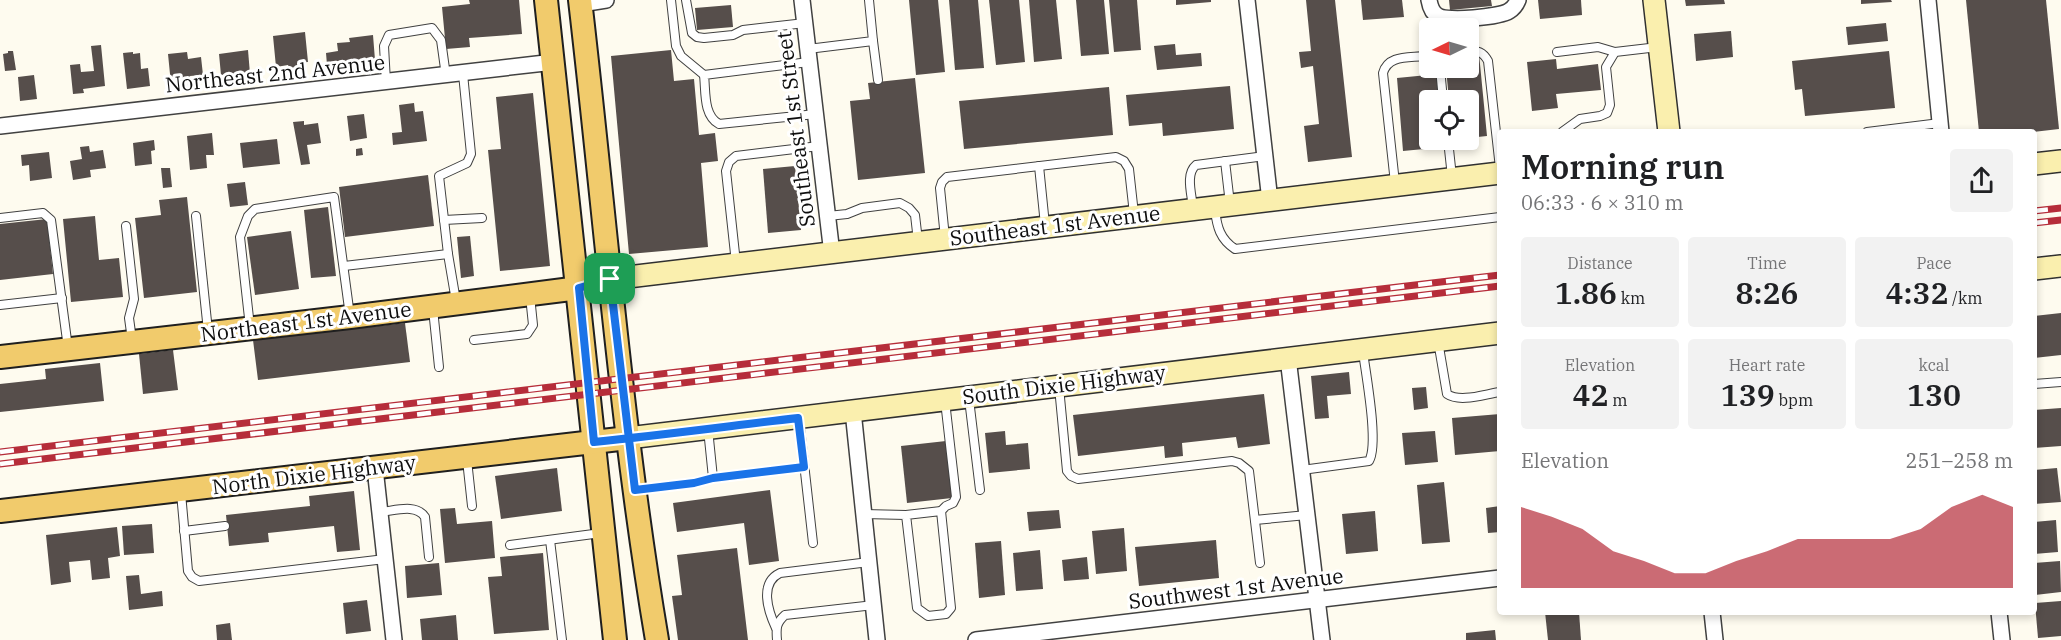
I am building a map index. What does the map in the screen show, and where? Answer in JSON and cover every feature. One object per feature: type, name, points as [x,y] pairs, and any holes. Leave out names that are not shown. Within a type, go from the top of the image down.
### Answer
[{"type":"main road","points":[[546,0],[579,288],[615,640]]},
{"type":"main road","points":[[1654,0],[1667,122]]},
{"type":"main road","points":[[580,1],[628,438],[657,640]]},
{"type":"main road","points":[[2037,164],[2061,161]]},
{"type":"main road","name":"Southeast 1st Avenue","points":[[610,279],[1497,173]]},
{"type":"main road","points":[[2037,269],[2061,266]]},
{"type":"main road","name":"Northeast 1st Avenue","points":[[0,357],[432,307],[456,302],[579,288],[610,279]]},
{"type":"main road","name":"South Dixie Highway","points":[[628,438],[1497,333]]},
{"type":"main road","name":"North Dixie Highway","points":[[0,511],[628,438]]},
{"type":"street","points":[[580,1],[606,0]]},
{"type":"street","name":"Southeast 1st Street","points":[[802,0],[832,254]]},
{"type":"street","points":[[1247,0],[1270,201]]},
{"type":"street","points":[[1429,0],[1430,8],[1438,16],[1448,18],[1507,12],[1518,0]]},
{"type":"street","points":[[1928,0],[1941,128]]},
{"type":"street","name":"Northeast 2nd Avenue","points":[[0,126],[554,62]]},
{"type":"street","points":[[1288,358],[1322,640]]},
{"type":"street","points":[[854,411],[877,640]]},
{"type":"street","points":[[375,468],[393,640]]},
{"type":"street","name":"Southwest 1st Avenue","points":[[976,640],[1497,578]]},
{"type":"street","points":[[1712,615],[1715,640]]},
{"type":"street","points":[[1999,615],[2002,640]]},
{"type":"lane","points":[[671,0],[676,46],[681,56],[704,75],[708,114],[713,120],[719,124],[816,114]]},
{"type":"lane","points":[[686,0],[692,33],[697,37],[733,35],[743,30],[805,23]]},
{"type":"lane","points":[[869,0],[878,80]]},
{"type":"lane","points":[[386,82],[384,46],[390,35],[432,28],[441,40],[446,76]]},
{"type":"lane","points":[[704,75],[809,56],[873,41]]},
{"type":"lane","points":[[1557,52],[1598,47],[1615,51],[1659,46]]},
{"type":"lane","points":[[1566,129],[1580,119],[1600,116],[1607,112],[1610,105],[1606,67],[1615,51]]},
{"type":"lane","points":[[1479,52],[1488,61],[1497,141]]},
{"type":"lane","points":[[1395,186],[1383,74],[1385,65],[1392,60],[1419,57]]},
{"type":"lane","points":[[456,302],[439,176],[467,163],[471,154],[463,74]]},
{"type":"lane","points":[[1922,129],[1941,128]]},
{"type":"lane","points":[[736,264],[726,171],[729,162],[736,156],[819,146]]},
{"type":"lane","points":[[1449,150],[1452,180]]},
{"type":"lane","points":[[1193,210],[1190,174],[1196,165],[1265,156]]},
{"type":"lane","points":[[945,239],[940,188],[947,177],[1116,157],[1124,161],[1129,169],[1134,216]]},
{"type":"lane","points":[[1225,161],[1222,206],[1217,225],[1227,244],[1235,249],[1497,217]]},
{"type":"lane","points":[[1039,166],[1046,228]]},
{"type":"lane","points":[[250,329],[240,237],[248,216],[255,209],[334,197],[350,317]]},
{"type":"lane","points":[[828,216],[847,214],[862,208],[900,203],[909,207],[915,215],[918,243]]},
{"type":"lane","points":[[0,218],[43,213],[51,220],[68,349]]},
{"type":"lane","points":[[196,216],[208,334]]},
{"type":"lane","points":[[444,220],[482,218]]},
{"type":"lane","points":[[126,226],[134,299],[129,318],[132,341]]},
{"type":"lane","points":[[344,266],[448,254]]},
{"type":"lane","points":[[474,340],[527,334],[533,325],[530,294]]},
{"type":"lane","points":[[0,305],[62,298]]},
{"type":"lane","points":[[432,307],[439,367]]},
{"type":"lane","points":[[1438,340],[1447,394],[1459,398],[1497,392]]},
{"type":"lane","points":[[1302,470],[1360,463],[1369,461],[1372,456],[1373,437],[1362,349]]},
{"type":"lane","points":[[2037,384],[2061,381]]},
{"type":"lane","points":[[1059,386],[1067,471],[1071,476],[1077,478],[1232,461],[1239,463],[1249,471],[1260,563]]},
{"type":"lane","points":[[969,397],[980,490]]},
{"type":"lane","points":[[864,514],[906,515],[941,511],[953,503],[956,497],[945,400]]},
{"type":"lane","points":[[798,418],[813,543]]},
{"type":"lane","points":[[708,429],[713,478]]},
{"type":"lane","points":[[466,457],[472,506]]},
{"type":"lane","points":[[635,490],[804,467]]},
{"type":"lane","points":[[181,490],[188,571],[192,578],[199,581],[385,558]]},
{"type":"lane","points":[[380,512],[416,508],[422,511],[425,517],[429,557]]},
{"type":"lane","points":[[906,515],[917,608],[928,616],[946,614],[951,608],[941,511]]},
{"type":"lane","points":[[1255,520],[1307,515]]},
{"type":"lane","points":[[184,531],[225,526]]},
{"type":"lane","points":[[510,545],[604,533]]},
{"type":"lane","points":[[550,540],[562,640]]},
{"type":"lane","points":[[777,640],[776,628],[769,614],[767,591],[772,576],[780,573],[869,562]]},
{"type":"lane","points":[[776,628],[779,620],[785,615],[874,605]]},
{"type":"building","points":[[469,0],[519,0],[522,34],[469,38],[470,47],[446,49],[442,7],[470,4]]},
{"type":"building","points":[[909,0],[938,0],[945,72],[916,75]]},
{"type":"building","points":[[949,0],[978,0],[984,68],[955,70]]},
{"type":"building","points":[[989,0],[1019,0],[1025,62],[996,65]]},
{"type":"building","points":[[1029,0],[1056,0],[1062,59],[1034,62]]},
{"type":"building","points":[[1076,0],[1104,0],[1109,54],[1081,56]]},
{"type":"building","points":[[1109,0],[1137,0],[1141,50],[1114,52]]},
{"type":"building","points":[[1176,0],[1211,0],[1211,2],[1176,5]]},
{"type":"building","points":[[1306,0],[1335,0],[1352,157],[1308,162],[1304,126],[1319,124],[1313,66],[1301,68],[1299,52],[1311,51]]},
{"type":"building","points":[[1361,0],[1402,0],[1404,17],[1363,20]]},
{"type":"building","points":[[1449,0],[1491,0],[1492,6],[1450,10]]},
{"type":"building","points":[[1538,0],[1581,0],[1582,15],[1540,19]]},
{"type":"building","points":[[1685,0],[1724,0],[1725,4],[1686,6]]},
{"type":"building","points":[[1861,0],[1891,0],[1892,2],[1861,4]]},
{"type":"building","points":[[1966,0],[2046,0],[2059,129],[2037,132],[2037,129],[1979,129]]},
{"type":"building","points":[[731,5],[733,27],[697,30],[695,8]]},
{"type":"building","points":[[1886,23],[1888,41],[1848,45],[1846,27]]},
{"type":"building","points":[[1731,31],[1733,57],[1696,61],[1694,34]]},
{"type":"building","points":[[305,32],[308,62],[297,63],[298,68],[288,69],[288,65],[276,67],[273,36]]},
{"type":"building","points":[[373,35],[375,60],[327,65],[326,53],[338,51],[337,43],[350,42],[349,38]]},
{"type":"building","points":[[1175,44],[1176,55],[1201,53],[1202,66],[1157,70],[1154,46]]},
{"type":"building","points":[[101,45],[105,86],[83,89],[84,93],[73,94],[70,65],[80,64],[81,72],[94,71],[91,46]]},
{"type":"building","points":[[248,50],[250,74],[221,75],[219,54]]},
{"type":"building","points":[[671,50],[674,81],[694,79],[699,135],[715,133],[718,161],[701,163],[708,247],[629,254],[611,56]]},
{"type":"building","points":[[13,51],[16,70],[5,71],[3,54]]},
{"type":"building","points":[[1889,51],[1895,108],[1805,116],[1802,89],[1795,90],[1792,61]]},
{"type":"building","points":[[133,52],[133,54],[140,53],[141,69],[148,68],[150,86],[127,89],[123,53]]},
{"type":"building","points":[[187,52],[188,59],[201,57],[203,75],[190,76],[191,85],[171,84],[168,54]]},
{"type":"building","points":[[1479,54],[1487,136],[1479,137],[1479,90],[1448,90],[1447,78],[1479,78]]},
{"type":"building","points":[[1556,59],[1557,69],[1598,64],[1601,90],[1556,94],[1558,108],[1532,111],[1527,62]]},
{"type":"building","points":[[34,75],[37,99],[20,101],[18,77]]},
{"type":"building","points":[[1419,76],[1419,78],[1438,78],[1439,90],[1419,90],[1419,149],[1403,151],[1397,78]]},
{"type":"building","points":[[915,78],[925,173],[858,180],[850,101],[870,99],[868,83]]},
{"type":"building","points":[[1230,86],[1234,129],[1163,136],[1162,123],[1129,126],[1126,95]]},
{"type":"building","points":[[1109,87],[1113,135],[964,149],[959,101]]},
{"type":"building","points":[[533,93],[550,266],[500,271],[488,150],[501,149],[496,97]]},
{"type":"building","points":[[414,103],[415,112],[423,111],[427,141],[393,145],[392,133],[402,132],[399,105]]},
{"type":"building","points":[[364,114],[367,138],[350,141],[347,116]]},
{"type":"building","points":[[304,121],[304,125],[318,123],[321,143],[307,145],[310,164],[301,165],[293,122]]},
{"type":"building","points":[[212,133],[214,155],[206,155],[207,168],[190,170],[187,136]]},
{"type":"building","points":[[277,139],[280,164],[243,168],[240,143]]},
{"type":"building","points":[[154,140],[155,150],[151,151],[152,164],[135,166],[133,143]]},
{"type":"building","points":[[89,146],[90,152],[103,150],[106,168],[90,170],[91,177],[73,180],[70,161],[82,159],[80,147]]},
{"type":"building","points":[[362,148],[363,155],[356,156],[356,149]]},
{"type":"building","points":[[49,152],[52,178],[30,181],[29,165],[22,166],[21,155]]},
{"type":"building","points":[[795,166],[801,230],[768,233],[763,169]]},
{"type":"building","points":[[161,168],[170,168],[172,187],[163,188]]},
{"type":"building","points":[[428,175],[434,226],[345,237],[339,187]]},
{"type":"building","points":[[245,182],[248,205],[230,207],[227,184]]},
{"type":"building","points":[[187,197],[197,292],[144,298],[135,218],[161,215],[159,200]]},
{"type":"building","points":[[328,207],[336,276],[311,278],[304,210]]},
{"type":"building","points":[[95,216],[99,260],[119,258],[123,297],[71,302],[63,219]]},
{"type":"building","points":[[47,219],[53,274],[0,280],[0,224]]},
{"type":"building","points":[[291,231],[299,289],[255,295],[247,237]]},
{"type":"building","points":[[470,236],[474,276],[461,278],[457,237]]},
{"type":"building","points":[[2061,313],[2061,355],[2037,358],[2037,316]]},
{"type":"building","points":[[405,323],[410,362],[258,380],[253,340]]},
{"type":"building","points":[[173,350],[178,390],[143,394],[139,354]]},
{"type":"building","points":[[100,363],[104,401],[0,412],[0,384],[46,379],[45,369]]},
{"type":"building","points":[[1349,372],[1351,394],[1327,396],[1329,418],[1315,419],[1311,376]]},
{"type":"building","points":[[1426,387],[1428,408],[1414,410],[1412,388]]},
{"type":"building","points":[[1264,394],[1270,444],[1238,448],[1236,437],[1182,443],[1183,456],[1165,458],[1164,446],[1078,456],[1073,415]]},
{"type":"building","points":[[2061,408],[2061,446],[2037,448],[2037,410]]},
{"type":"building","points":[[1497,414],[1497,451],[1455,455],[1452,418]]},
{"type":"building","points":[[1005,431],[1006,445],[1028,443],[1030,469],[989,473],[985,433]]},
{"type":"building","points":[[1435,431],[1438,462],[1405,465],[1402,433]]},
{"type":"building","points":[[946,441],[952,498],[907,503],[901,446]]},
{"type":"building","points":[[557,468],[562,511],[501,519],[495,476]]},
{"type":"building","points":[[2057,468],[2061,502],[2037,504],[2037,470]]},
{"type":"building","points":[[1444,482],[1450,542],[1422,544],[1417,485]]},
{"type":"building","points":[[770,490],[779,561],[749,565],[744,523],[677,532],[673,503]]},
{"type":"building","points":[[354,491],[360,550],[337,552],[334,526],[268,533],[269,542],[229,546],[226,515],[310,506],[309,496]]},
{"type":"building","points":[[1497,506],[1497,532],[1488,533],[1486,508]]},
{"type":"building","points":[[455,508],[457,524],[492,521],[495,558],[445,563],[440,509]]},
{"type":"building","points":[[1059,510],[1061,528],[1029,531],[1027,512]]},
{"type":"building","points":[[1375,511],[1378,551],[1346,554],[1342,514]]},
{"type":"building","points":[[2056,520],[2058,552],[2037,554],[2037,522]]},
{"type":"building","points":[[152,524],[154,553],[124,555],[122,526]]},
{"type":"building","points":[[117,527],[120,556],[108,558],[110,578],[92,580],[90,560],[69,562],[71,582],[51,585],[46,535]]},
{"type":"building","points":[[1124,528],[1127,571],[1096,574],[1092,531]]},
{"type":"building","points":[[1216,540],[1219,578],[1139,586],[1135,547]]},
{"type":"building","points":[[1001,541],[1005,595],[979,598],[975,543]]},
{"type":"building","points":[[737,548],[748,640],[678,640],[672,596],[682,595],[677,555]]},
{"type":"building","points":[[1040,550],[1043,589],[1016,591],[1013,553]]},
{"type":"building","points":[[543,553],[549,630],[494,634],[488,577],[502,576],[500,557]]},
{"type":"building","points":[[1087,557],[1089,579],[1064,581],[1062,560]]},
{"type":"building","points":[[2060,561],[2061,592],[2037,595],[2037,563]]},
{"type":"building","points":[[439,563],[442,595],[407,598],[405,566]]},
{"type":"building","points":[[139,575],[141,594],[162,591],[163,606],[129,610],[126,576]]},
{"type":"building","points":[[367,600],[371,631],[346,634],[343,603]]},
{"type":"building","points":[[2061,601],[2061,636],[2038,638],[2037,603]]},
{"type":"building","points":[[456,615],[458,640],[422,640],[420,619]]},
{"type":"building","points":[[1545,615],[1579,615],[1581,640],[1548,640]]},
{"type":"building","points":[[230,623],[232,640],[217,640],[216,625]]},
{"type":"building","points":[[1495,630],[1496,640],[1466,640],[1466,633]]},
{"type":"railway","points":[[2037,211],[2061,208]]},
{"type":"railway","points":[[2037,223],[2061,220]]},
{"type":"railway","points":[[0,452],[1497,275]]},
{"type":"railway","points":[[0,464],[1497,286]]},
{"type":"route","points":[[610,279],[579,288],[594,442],[628,438],[654,435],[798,418],[804,467],[635,490],[628,438],[610,279]]}]
